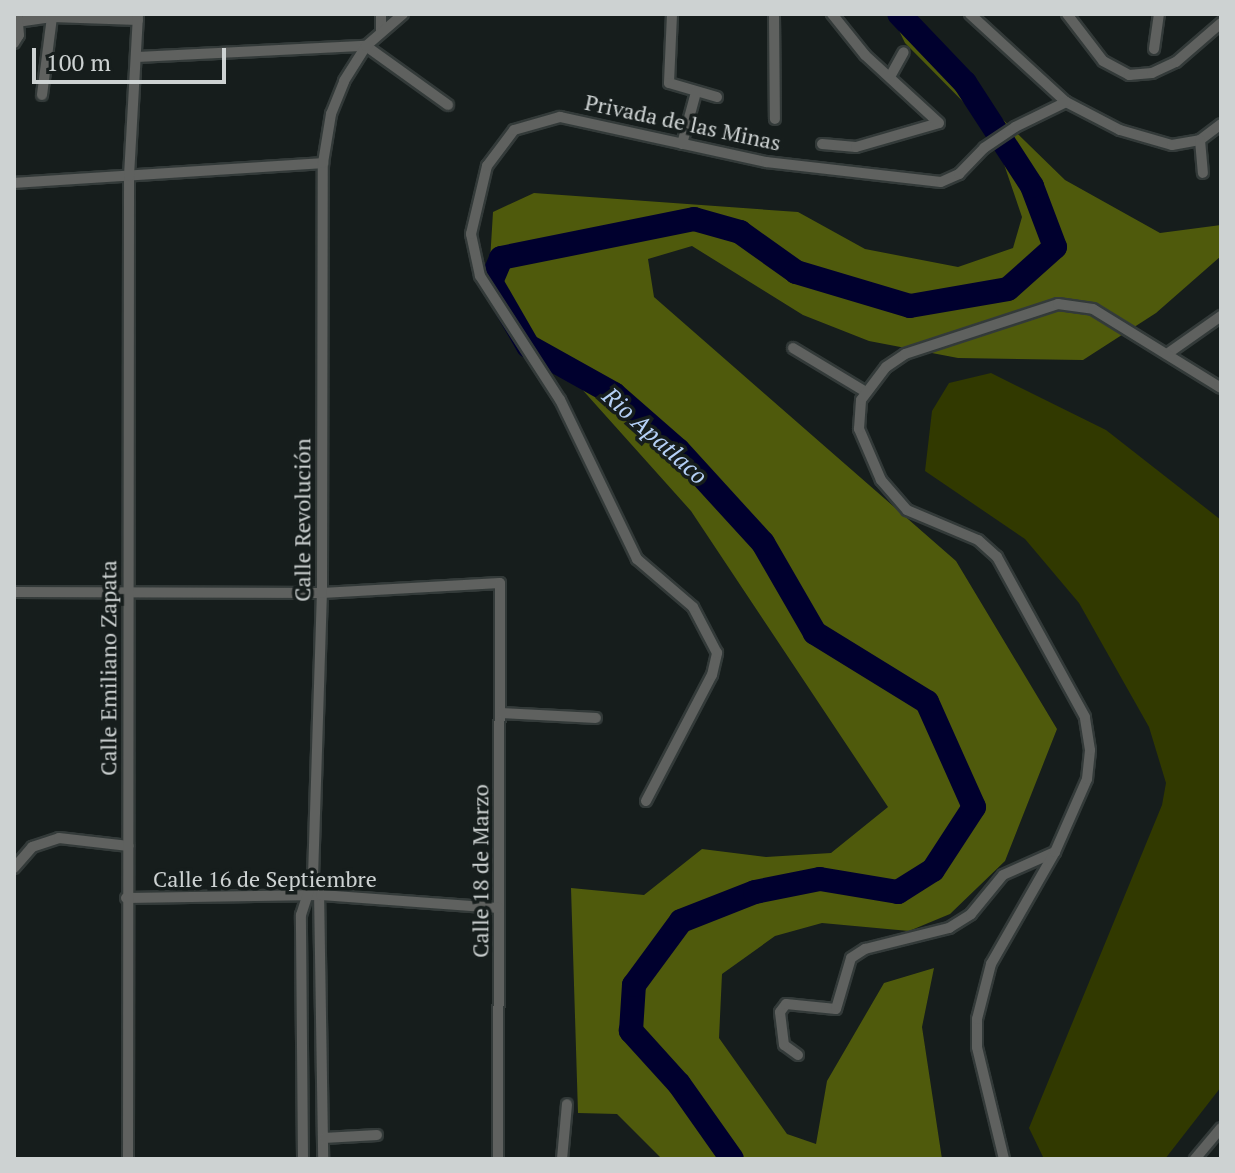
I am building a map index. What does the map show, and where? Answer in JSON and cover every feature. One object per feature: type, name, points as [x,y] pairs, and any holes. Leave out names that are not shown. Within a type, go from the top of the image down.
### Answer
[{"type":"street","points":[[381,14],[381,32]]},
{"type":"street","name":"Calle Revolución","points":[[303,1159],[304,895],[313,877],[322,593],[323,163],[331,114],[366,46],[403,14]]},
{"type":"street","points":[[672,14],[669,83],[717,97]]},
{"type":"street","points":[[774,14],[775,119]]},
{"type":"street","points":[[822,144],[856,147],[939,123],[891,75],[865,55],[832,14]]},
{"type":"street","points":[[970,14],[1066,102],[1152,142],[1172,145],[1200,140],[1221,124]]},
{"type":"street","points":[[1067,14],[1103,61],[1129,75],[1152,73],[1176,62],[1221,23]]},
{"type":"street","points":[[1154,49],[1159,14]]},
{"type":"street","points":[[14,43],[16,16],[138,17]]},
{"type":"street","points":[[42,95],[52,17]]},
{"type":"street","name":"Calle Emiliano Zapata","points":[[128,1159],[129,176],[138,17]]},
{"type":"street","points":[[137,57],[366,46],[448,105]]},
{"type":"street","points":[[891,75],[904,52]]},
{"type":"street","points":[[682,144],[696,92]]},
{"type":"street","name":"Privada de las Minas","points":[[646,801],[712,675],[717,653],[712,636],[693,607],[637,559],[560,400],[480,276],[471,234],[487,166],[514,130],[560,117],[766,162],[941,182],[959,174],[984,148],[1015,127],[1066,102]]},
{"type":"street","points":[[1200,140],[1203,173]]},
{"type":"street","points":[[14,183],[323,163]]},
{"type":"street","points":[[1004,1159],[977,1047],[977,1019],[991,964],[1055,852],[1087,779],[1090,750],[1085,717],[997,557],[978,540],[907,510],[881,480],[859,429],[866,392],[905,354],[1058,304],[1093,309],[1221,388]]},
{"type":"street","points":[[1167,354],[1221,316]]},
{"type":"street","points":[[793,348],[866,392]]},
{"type":"street","name":"Calle 18 de Marzo","points":[[322,593],[500,583],[498,1159]]},
{"type":"street","points":[[14,592],[322,593]]},
{"type":"street","points":[[501,713],[596,718]]},
{"type":"street","points":[[14,868],[32,847],[59,838],[129,846]]},
{"type":"street","points":[[798,1055],[784,1045],[780,1012],[786,1004],[836,1009],[851,958],[865,949],[949,928],[971,914],[1003,875],[1055,852]]},
{"type":"street","name":"Calle Revolución","points":[[313,877],[321,895],[323,1159]]},
{"type":"street","name":"Calle 16 de Septiembre","points":[[126,898],[321,895],[499,908]]},
{"type":"street","points":[[562,1159],[567,1104]]},
{"type":"street","points":[[1195,1159],[1221,1128]]},
{"type":"street","points":[[324,1138],[377,1135]]},
{"type":"green space","points":[[891,14],[911,14],[990,107],[1065,180],[1160,233],[1221,225],[1221,256],[1156,313],[1083,360],[958,358],[869,341],[803,315],[692,246],[648,259],[654,297],[956,561],[1057,729],[1005,861],[950,914],[909,931],[822,923],[775,936],[722,974],[719,1038],[787,1134],[816,1144],[827,1081],[884,983],[934,968],[922,1027],[942,1159],[662,1159],[617,1114],[578,1113],[571,888],[644,895],[702,849],[766,857],[831,853],[888,807],[691,511],[528,329],[490,261],[493,212],[534,193],[798,212],[865,249],[958,267],[1013,248],[1022,217],[993,132],[905,43]]},
{"type":"green space","points":[[991,373],[1106,430],[1221,520],[1221,1087],[1165,1159],[1044,1159],[1029,1128],[1162,805],[1166,783],[1149,727],[1079,603],[1025,539],[925,471],[932,411],[949,383]]},
{"type":"waterway","name":"Rio Apatlaco","points":[[732,1159],[679,1084],[631,1031],[634,985],[681,921],[755,892],[820,879],[898,892],[933,870],[974,807],[927,702],[815,633],[763,543],[678,450],[614,394],[528,346],[491,282],[501,258],[694,219],[740,232],[796,272],[910,306],[1008,289],[1055,247],[1032,186],[965,83],[899,14]]}]
